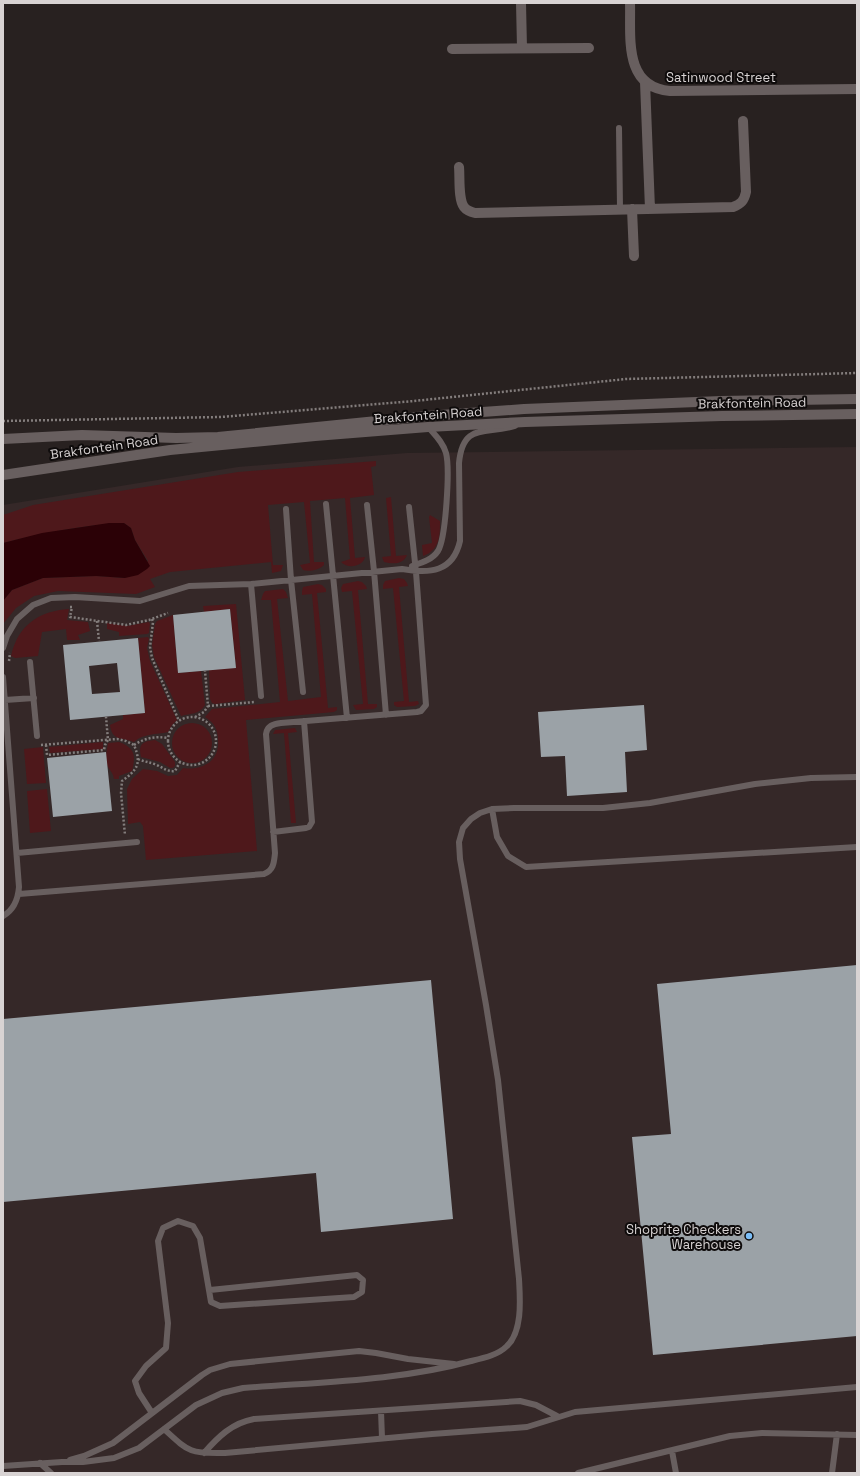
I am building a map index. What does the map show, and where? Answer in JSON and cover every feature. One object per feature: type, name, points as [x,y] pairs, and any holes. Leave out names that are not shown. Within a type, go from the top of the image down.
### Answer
[{"type":"street","points":[[521,3],[522,48]]},
{"type":"street","points":[[630,3],[633,60],[637,72],[645,82],[650,209]]},
{"type":"street","points":[[452,49],[589,48]]},
{"type":"street","name":"Satinwood Street","points":[[645,82],[657,89],[670,91],[857,89]]},
{"type":"street","points":[[459,167],[461,199],[463,206],[468,211],[475,213],[733,207],[740,205],[745,200],[746,192],[743,121]]},
{"type":"street","points":[[632,209],[634,256]]},
{"type":"street","name":"Brakfontein Road","points":[[3,438],[82,435],[176,438],[218,437],[427,416],[517,410],[721,401],[856,400]]},
{"type":"street","name":"Brakfontein Road","points":[[3,475],[170,450],[428,427],[525,422],[722,416],[857,414]]},
{"type":"lane","points":[[619,128],[620,209]]},
{"type":"lane","points":[[402,569],[416,572],[436,570],[451,562],[458,550],[460,529],[459,463],[460,451],[463,443],[473,434],[505,428],[525,422]]},
{"type":"lane","points":[[3,648],[7,636],[17,619],[33,605],[51,598],[75,597],[140,601],[189,586],[252,584],[402,569],[427,561],[438,551],[443,537],[447,460],[443,445],[428,427]]},
{"type":"lane","points":[[326,504],[347,718]]},
{"type":"lane","points":[[367,505],[386,715]]},
{"type":"lane","points":[[18,894],[264,874],[272,869],[274,860],[267,731],[269,728],[275,724],[417,712],[421,711],[426,705],[416,572],[409,507]]},
{"type":"lane","points":[[286,509],[291,580],[303,692]]},
{"type":"lane","points":[[252,584],[260,696]]},
{"type":"lane","points":[[30,662],[37,736]]},
{"type":"lane","points":[[3,677],[17,853],[18,894],[10,912],[3,916]]},
{"type":"lane","points":[[5,700],[34,698]]},
{"type":"lane","points":[[273,832],[306,828],[309,827],[312,822],[304,721]]},
{"type":"lane","points":[[3,1466],[83,1462],[114,1458],[139,1448],[196,1405],[222,1393],[243,1388],[390,1376],[421,1372],[489,1356],[508,1346],[512,1340],[520,1310],[519,1279],[498,1080],[460,858],[460,842],[463,828],[471,819],[480,813],[492,809],[602,808],[650,803],[755,784],[811,778],[857,777]]},
{"type":"lane","points":[[492,809],[497,837],[508,856],[526,867],[857,847]]},
{"type":"lane","points":[[17,853],[137,842]]},
{"type":"lane","points":[[3,911],[13,907]]},
{"type":"lane","points":[[152,1413],[139,1393],[135,1381],[146,1366],[166,1348],[168,1323],[158,1241],[163,1228],[178,1221],[193,1226],[200,1238],[211,1302],[220,1306],[354,1297],[362,1292],[363,1280],[357,1275],[210,1290]]},
{"type":"lane","points":[[62,1462],[84,1456],[113,1443],[206,1372],[218,1366],[359,1351],[408,1359],[460,1364]]},
{"type":"lane","points":[[164,1429],[182,1446],[189,1450],[204,1453],[225,1453],[382,1438],[527,1427],[557,1416],[575,1412],[857,1387]]},
{"type":"lane","points":[[204,1453],[226,1431],[247,1420],[520,1402],[536,1405],[557,1416]]},
{"type":"lane","points":[[381,1411],[382,1438]]},
{"type":"lane","points":[[578,1473],[730,1436],[762,1433],[857,1435]]},
{"type":"lane","points":[[832,1473],[838,1434]]},
{"type":"lane","points":[[672,1451],[676,1473]]},
{"type":"lane","points":[[40,1463],[51,1473]]},
{"type":"path","points":[[3,421],[222,417],[414,401],[626,379],[857,373]]},
{"type":"path","points":[[68,607],[72,607],[70,617],[126,625],[152,619],[168,613]]},
{"type":"path","points":[[152,619],[153,622],[150,647],[152,658],[179,721]]},
{"type":"path","points":[[97,621],[99,641]]},
{"type":"path","points":[[9,661],[10,651]]},
{"type":"path","points":[[195,718],[204,712],[208,706],[205,671]]},
{"type":"path","points":[[208,706],[261,701],[260,696]]},
{"type":"path","points":[[46,745],[47,755],[104,750],[108,740],[106,717]]},
{"type":"path","points":[[187,718],[195,718],[203,720],[209,725],[214,731],[216,739],[212,755],[199,764],[191,765],[180,762],[172,754],[169,748],[168,738],[173,727],[179,721],[187,718]]},
{"type":"path","points":[[37,736],[38,745],[108,740],[126,741],[134,745],[138,759],[133,774],[122,781],[121,793],[126,843]]},
{"type":"path","points":[[134,745],[143,739],[155,737],[168,738]]},
{"type":"path","points":[[138,759],[156,765],[170,772],[175,771],[180,762]]},
{"type":"shaded area","points":[[857,447],[857,1473],[3,1473],[3,505],[238,467],[407,453]]},
{"type":"shaded area","points":[[376,461],[376,466],[371,467],[374,495],[350,498],[355,558],[365,557],[364,560],[358,565],[347,566],[341,562],[350,559],[345,498],[310,501],[314,562],[324,562],[322,567],[311,571],[303,570],[300,565],[310,563],[304,502],[268,505],[273,565],[283,565],[281,571],[272,573],[271,562],[170,572],[150,579],[155,587],[136,594],[58,591],[34,596],[16,608],[3,624],[3,601],[12,590],[43,578],[96,576],[125,578],[148,561],[135,540],[131,528],[124,523],[63,530],[3,543],[3,515],[33,505],[238,472]]},
{"type":"shaded area","points":[[391,497],[396,556],[407,555],[403,561],[394,563],[384,562],[382,557],[391,556],[386,498]]},
{"type":"shaded area","points":[[430,515],[440,521],[440,532],[436,546],[433,550],[423,556],[422,545],[432,543]]},
{"type":"shaded area","points":[[109,523],[124,523],[131,528],[135,540],[150,566],[147,569],[138,575],[125,578],[96,576],[43,578],[12,590],[3,601],[3,543],[42,533]]},
{"type":"shaded area","points":[[399,578],[404,579],[408,586],[399,587],[409,702],[418,701],[419,704],[415,706],[397,707],[394,705],[394,702],[404,701],[393,588],[383,589],[383,585],[385,581]]},
{"type":"shaded area","points":[[358,581],[362,582],[367,589],[358,590],[368,704],[377,704],[377,707],[374,709],[356,710],[353,705],[363,704],[352,591],[342,592],[341,588],[343,584]]},
{"type":"shaded area","points":[[318,584],[322,585],[326,589],[326,592],[317,593],[328,708],[337,707],[337,710],[334,712],[246,720],[257,851],[146,860],[143,826],[140,822],[128,824],[127,789],[132,779],[143,769],[157,771],[168,776],[177,775],[183,768],[197,768],[213,759],[218,747],[218,736],[214,725],[205,717],[212,709],[280,702],[271,600],[261,600],[265,591],[283,589],[288,598],[277,599],[288,701],[321,697],[312,594],[302,595],[303,587]]},
{"type":"shaded area","points":[[236,604],[245,700],[215,704],[212,703],[210,699],[209,670],[236,667],[230,609],[204,612],[203,606]]},
{"type":"shaded area","points":[[69,609],[67,620],[88,622],[90,631],[78,635],[80,640],[67,640],[66,629],[42,632],[38,656],[15,658],[11,656],[14,645],[19,636],[31,622],[48,613]]},
{"type":"shaded area","points":[[173,615],[178,673],[201,671],[205,705],[200,711],[181,716],[154,657],[152,645],[155,624],[157,621]]},
{"type":"shaded area","points":[[149,622],[149,633],[147,634],[119,636],[119,632],[107,629],[107,623],[127,626]]},
{"type":"shaded area","points":[[148,637],[147,648],[150,661],[177,720],[168,732],[142,737],[134,742],[115,736],[110,725],[123,719],[123,715],[145,713],[138,638]]},
{"type":"shaded area","points":[[196,723],[203,726],[209,732],[212,743],[211,751],[203,760],[196,763],[188,763],[181,760],[173,751],[172,739],[175,732],[184,724]]},
{"type":"shaded area","points":[[295,728],[297,732],[288,733],[296,823],[291,823],[284,733],[273,734],[275,730]]},
{"type":"shaded area","points":[[155,740],[162,744],[175,762],[175,766],[173,768],[170,768],[160,762],[141,757],[140,749],[142,744],[147,741]]},
{"type":"shaded area","points":[[103,742],[103,749],[50,753],[49,747]]},
{"type":"shaded area","points":[[119,742],[131,750],[134,756],[134,761],[132,771],[119,776],[119,779],[114,779],[108,767],[106,758],[108,743]]},
{"type":"shaded area","points":[[43,747],[46,783],[27,784],[24,749]]},
{"type":"shaded area","points":[[47,789],[51,831],[30,833],[27,791]]},
{"type":"building","points":[[230,609],[236,668],[178,673],[173,615]]},
{"type":"building","points":[[138,638],[145,713],[70,720],[63,645]],"holes":[[[117,663],[120,692],[92,694],[89,666]]]},
{"type":"building","points":[[644,705],[647,750],[625,752],[627,792],[567,796],[565,756],[541,757],[538,712]]},
{"type":"building","points":[[106,752],[112,811],[53,817],[47,758]]},
{"type":"building","name":"Shoprite Checkers Warehouse","points":[[857,965],[857,1336],[653,1355],[632,1137],[671,1134],[657,984]]},
{"type":"building","points":[[431,980],[453,1219],[321,1232],[316,1173],[3,1202],[3,1019]]},
{"type":"place","name":"Shoprite Checkers Warehouse","points":[[749,1236]]}]
